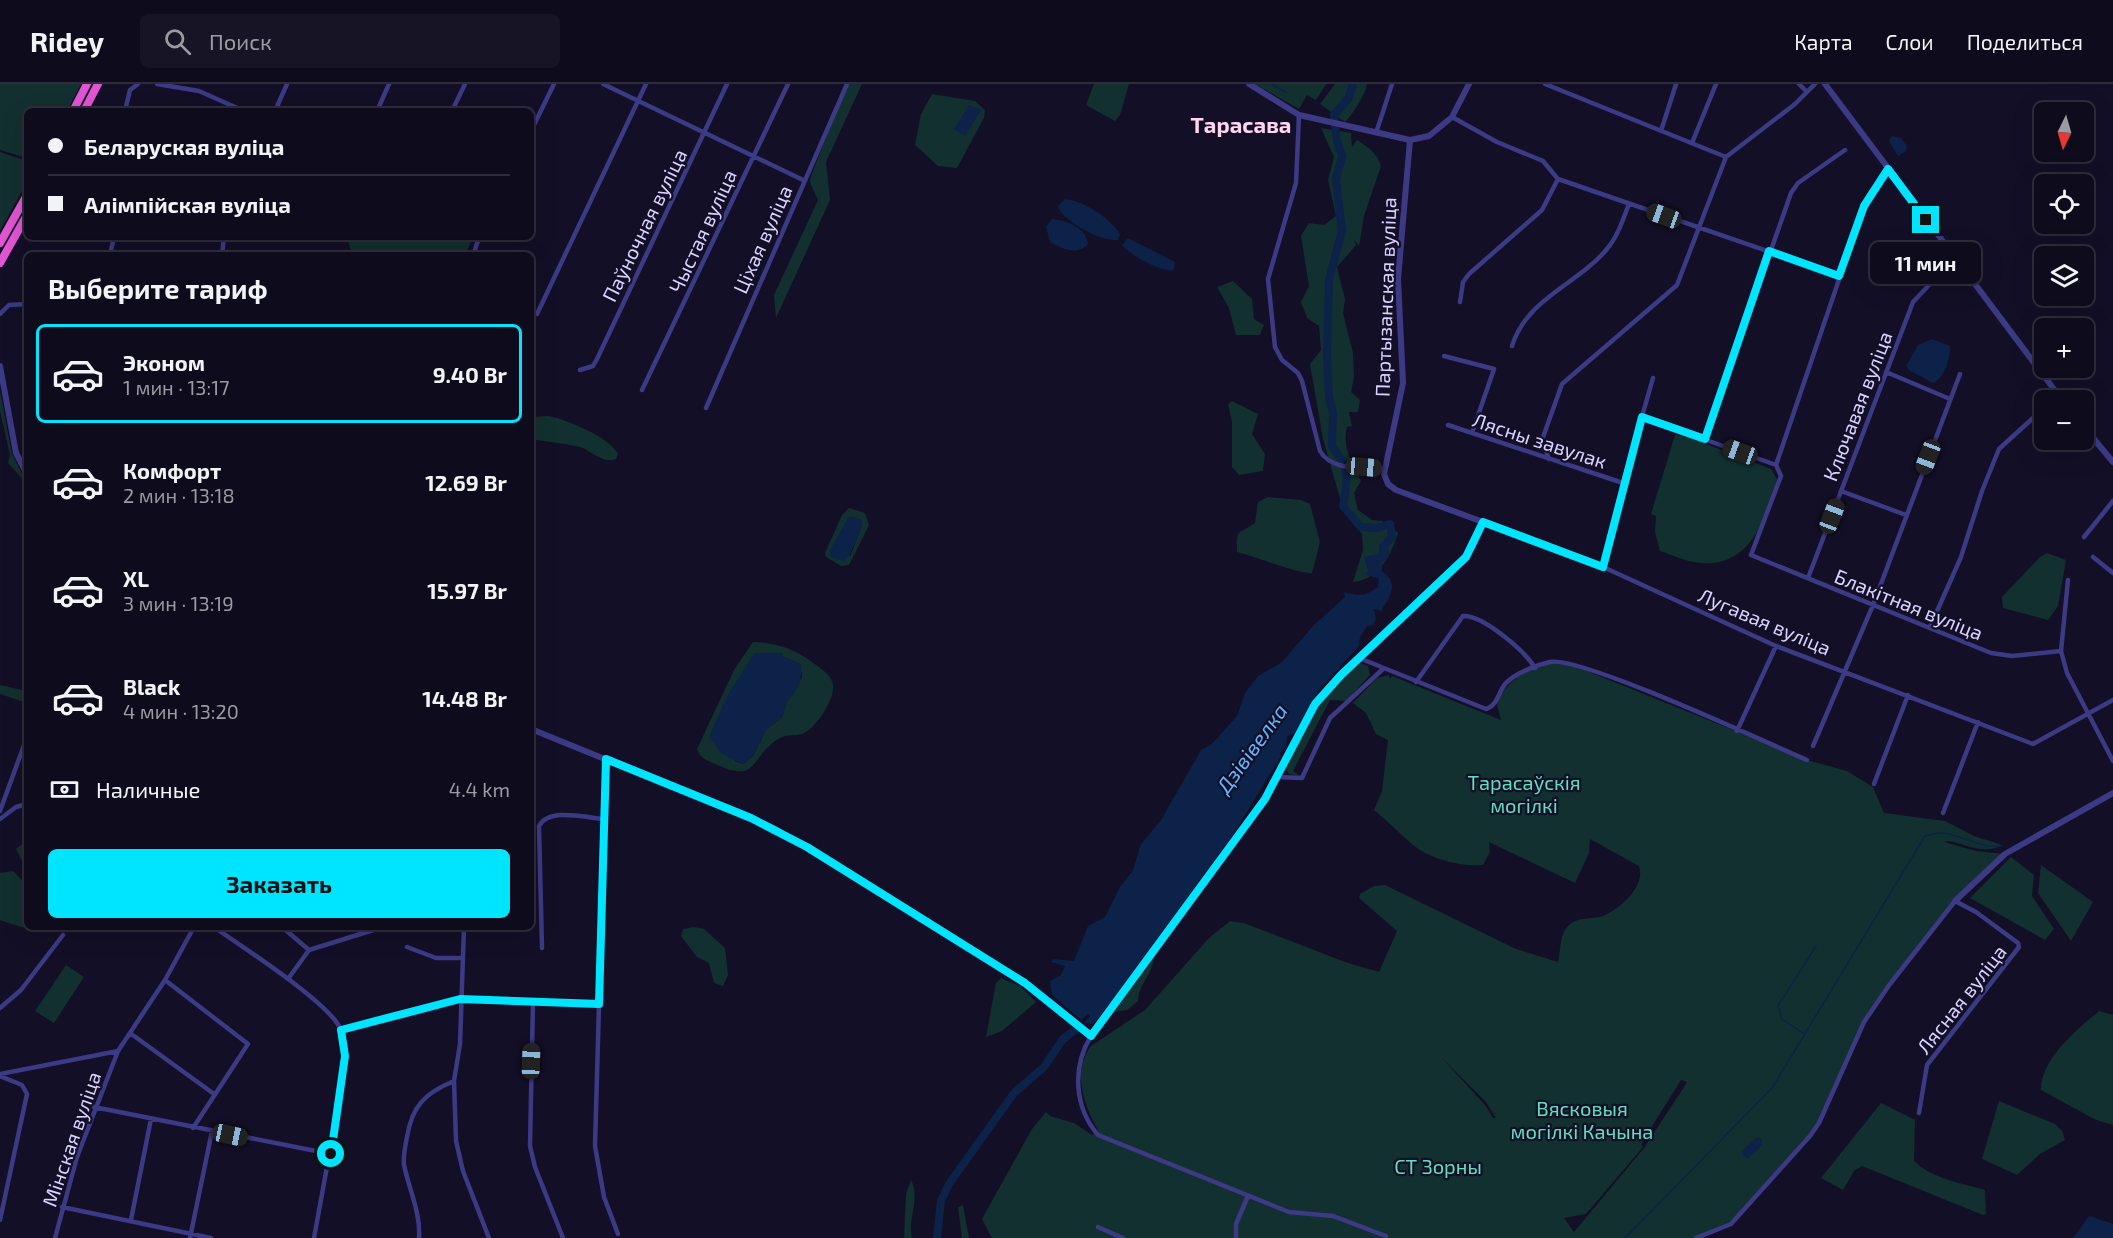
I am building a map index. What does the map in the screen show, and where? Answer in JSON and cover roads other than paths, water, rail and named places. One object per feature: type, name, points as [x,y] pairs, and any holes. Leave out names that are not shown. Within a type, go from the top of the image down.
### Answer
[{"type":"highway","points":[[75,108],[87,84]]},
{"type":"highway","points":[[86,108],[98,84]]},
{"type":"highway","points":[[0,243],[24,200]]},
{"type":"highway","points":[[0,263],[24,220]]},
{"type":"street","points":[[126,108],[130,90],[138,84]]},
{"type":"street","points":[[157,84],[188,86],[237,108]]},
{"type":"street","points":[[276,108],[287,84]]},
{"type":"street","points":[[378,108],[389,84]]},
{"type":"street","points":[[453,108],[465,84]]},
{"type":"street","points":[[534,125],[554,84]]},
{"type":"street","points":[[603,84],[803,180]]},
{"type":"street","points":[[537,314],[646,84]]},
{"type":"street","name":"Паўночная вуліца","points":[[580,370],[593,366],[597,359],[727,84]]},
{"type":"street","name":"Чыстая вуліца","points":[[642,390],[788,84]]},
{"type":"street","name":"Ціхая вуліца","points":[[706,408],[800,194],[803,180],[847,84]]},
{"type":"street","points":[[1249,84],[1299,115],[1343,127],[1410,140],[1429,136],[1452,117],[1469,84]]},
{"type":"street","points":[[1376,134],[1392,84]]},
{"type":"street","points":[[1661,131],[1676,84]]},
{"type":"street","points":[[1692,142],[1716,84]]},
{"type":"street","points":[[1799,84],[1807,92]]},
{"type":"street","points":[[1549,459],[1542,440],[1562,384],[1606,344],[1671,293],[1681,280],[1726,157],[1815,84]]},
{"type":"street","points":[[1825,84],[2051,390]]},
{"type":"street","points":[[1549,85],[1726,157]]},
{"type":"street","points":[[1299,115],[1296,183],[1268,279],[1275,347],[1282,360],[1298,373],[1302,381],[1323,456],[1327,461],[1345,467],[1385,469]]},
{"type":"street","points":[[1452,117],[1497,142],[1543,161],[1558,179],[1839,276]]},
{"type":"street","name":"Партызанская вуліца","points":[[1385,469],[1402,383],[1398,279],[1410,140]]},
{"type":"street","points":[[1705,439],[1769,251],[1794,187],[1845,150]]},
{"type":"street","points":[[1642,417],[1776,465],[1864,206],[1888,169]]},
{"type":"street","points":[[1460,302],[1463,282],[1469,274],[1542,210],[1558,179]]},
{"type":"street","points":[[1512,346],[1523,322],[1546,298],[1607,250],[1617,236],[1629,204]]},
{"type":"street","name":"Ключавая вуліца","points":[[1808,578],[1912,303],[1921,290],[1930,284],[1964,270]]},
{"type":"street","points":[[0,314],[9,305],[24,304]]},
{"type":"street","points":[[1444,356],[1494,369],[1472,433]]},
{"type":"street","points":[[0,366],[16,453],[24,468]]},
{"type":"street","points":[[1886,372],[1950,399]]},
{"type":"street","points":[[1813,746],[1873,605],[1960,374]]},
{"type":"street","points":[[1603,567],[1623,483],[1653,378]]},
{"type":"street","points":[[1930,627],[1961,557],[1982,491],[1999,449],[2034,417]]},
{"type":"street","name":"Лясны завулак","points":[[1448,425],[1623,483]]},
{"type":"street","points":[[2094,438],[2113,462]]},
{"type":"street","name":"Блакітная вуліца","points":[[1776,465],[1781,476],[1751,555],[1998,654],[2061,651]]},
{"type":"street","name":"Лугавая вуліца","points":[[1385,469],[1388,484],[1403,494],[1603,567],[1776,646],[2020,740],[2037,743],[2088,715]]},
{"type":"street","points":[[1841,491],[1906,516]]},
{"type":"street","points":[[2084,537],[2113,501]]},
{"type":"street","points":[[1386,1236],[1334,1216],[1289,1212],[1098,1135],[1087,1120],[1079,1101],[1080,1064],[1091,1036],[1173,928],[1278,777],[1315,704],[1359,658],[1466,557],[1483,522]]},
{"type":"street","points":[[2093,557],[2113,573]]},
{"type":"street","points":[[2068,579],[2061,651],[2067,673],[2113,761]]},
{"type":"street","points":[[1416,682],[1463,616],[1473,618],[1513,642],[1535,668]]},
{"type":"street","points":[[1737,730],[1776,646]]},
{"type":"street","points":[[1359,658],[1486,710],[1495,703],[1506,683],[1552,661],[1562,661],[1604,675],[1807,760]]},
{"type":"street","points":[[1278,777],[1302,778],[1330,718],[1383,669]]},
{"type":"street","points":[[1874,784],[1908,695]]},
{"type":"street","points":[[2088,715],[2113,700]]},
{"type":"street","points":[[1943,813],[1978,722]]},
{"type":"street","points":[[534,730],[751,818],[807,847],[1025,983],[1091,1036]]},
{"type":"street","points":[[0,811],[24,745]]},
{"type":"street","points":[[606,759],[595,1146],[604,1197],[618,1234]]},
{"type":"street","points":[[1696,1238],[1731,1224],[1810,1136],[1823,1113],[1851,1046],[1864,1022],[1890,984],[1955,901],[2005,854],[2113,793]]},
{"type":"street","points":[[0,819],[16,807],[24,805]]},
{"type":"street","points":[[542,948],[539,826],[544,818],[552,815],[604,819]]},
{"type":"street","name":"Лясная вуліца","points":[[1919,1113],[1927,1065],[2019,947],[2018,943],[1993,924],[1955,901]]},
{"type":"street","name":"Мінская вуліца","points":[[55,1238],[62,1207],[94,1107],[118,1051],[165,980],[192,930]]},
{"type":"street","points":[[218,930],[288,979],[329,1014],[341,1030],[344,1067],[331,1154],[314,1238]]},
{"type":"street","points":[[286,930],[309,950]]},
{"type":"street","points":[[288,979],[309,950],[373,930]]},
{"type":"street","points":[[464,930],[460,1044],[454,1081],[456,1141],[460,1160],[489,1238]]},
{"type":"street","points":[[0,1008],[21,990],[63,935]]},
{"type":"street","points":[[406,947],[436,958],[462,958]]},
{"type":"street","points":[[165,980],[248,1044],[193,1128]]},
{"type":"street","points":[[341,1030],[460,999],[599,1004]]},
{"type":"street","points":[[533,1002],[530,1146],[535,1167],[563,1238]]},
{"type":"street","points":[[130,1033],[214,1094]]},
{"type":"street","points":[[0,1075],[118,1051]]},
{"type":"street","points":[[0,1075],[22,1085],[27,1094],[0,1221]]},
{"type":"street","points":[[419,1238],[419,1225],[403,1158],[408,1129],[412,1115],[423,1097],[454,1081]]},
{"type":"street","points":[[94,1107],[331,1154]]},
{"type":"street","points":[[131,1220],[151,1119]]},
{"type":"street","points":[[190,1236],[212,1131]]},
{"type":"street","points":[[1236,1238],[1236,1224],[1248,1196]]},
{"type":"street","points":[[62,1207],[131,1220],[190,1236],[211,1238]]},
{"type":"street","points":[[1098,1227],[1123,1238]]},
{"type":"water","points":[[969,105],[981,110],[965,136],[954,129]]},
{"type":"water","points":[[1892,136],[1901,138],[1907,146],[1906,151],[1898,156],[1889,141]]},
{"type":"water","points":[[1065,199],[1088,206],[1103,216],[1120,234],[1118,240],[1093,234],[1066,218],[1058,206]]},
{"type":"water","points":[[1052,219],[1069,223],[1080,229],[1087,238],[1088,244],[1084,248],[1074,250],[1064,249],[1050,242],[1046,227]]},
{"type":"water","points":[[1128,238],[1175,262],[1174,270],[1162,269],[1131,253],[1122,245]]},
{"type":"water","points":[[1932,339],[1950,346],[1946,367],[1937,381],[1933,383],[1906,366],[1918,345]]},
{"type":"water","points":[[855,517],[861,520],[862,525],[850,554],[845,561],[831,557],[829,552],[848,518]]},
{"type":"water","points":[[1383,547],[1389,550],[1388,558],[1382,562],[1382,571],[1391,581],[1392,590],[1381,611],[1374,609],[1376,619],[1373,625],[1367,626],[1360,637],[1359,646],[1318,691],[1295,732],[1287,737],[1286,747],[1280,753],[1281,756],[1234,833],[1112,1001],[1093,1024],[1084,1023],[1090,1016],[1088,1014],[1081,1020],[1052,995],[1050,981],[1061,975],[1065,966],[1051,962],[1053,959],[1074,961],[1088,926],[1105,917],[1120,887],[1133,870],[1141,844],[1161,820],[1201,750],[1212,744],[1237,716],[1245,693],[1258,676],[1281,663],[1314,625],[1345,597],[1344,592],[1361,595],[1378,587],[1379,579],[1365,574],[1368,571],[1364,557],[1377,554]]},
{"type":"water","points":[[755,653],[782,653],[783,656],[800,664],[801,674],[797,689],[787,701],[782,717],[766,730],[753,756],[743,764],[722,754],[709,737],[727,696]]},
{"type":"water","points":[[1757,1137],[1762,1139],[1762,1145],[1749,1158],[1744,1157],[1741,1152]]},
{"type":"water","points":[[2089,1216],[2113,1224],[2113,1238],[2073,1238]]},
{"type":"waterway","points":[[1272,84],[1285,92]]},
{"type":"waterway","name":"Дзівівелка","points":[[1353,84],[1348,99],[1334,115],[1337,141],[1342,156],[1336,180],[1342,231],[1329,280],[1327,355],[1329,397],[1333,413],[1332,446],[1342,461],[1346,474],[1343,506],[1358,524]]},
{"type":"waterway","name":"Дзівівелка","points":[[1361,527],[1377,528],[1390,524],[1392,537],[1383,547],[1384,555]]},
{"type":"waterway","points":[[1625,1238],[1772,1088],[1925,836],[1938,833],[1949,834],[1987,846],[2002,846]]},
{"type":"waterway","points":[[1803,1033],[1782,1019],[1778,1006],[1816,946]]},
{"type":"waterway","name":"Дзівівелка","points":[[937,1238],[941,1201],[949,1184],[1014,1093],[1044,1067],[1063,1039],[1075,1030]]},
{"type":"district","name":"Тарасава","points":[[1241,124]]},
{"type":"park label","name":"Тарасаўскія могілкі","points":[[1524,794]]},
{"type":"park label","name":"Вясковыя могілкі Качына","points":[[1582,1120]]},
{"type":"park label","name":"СТ Зорны","points":[[1438,1166]]}]
